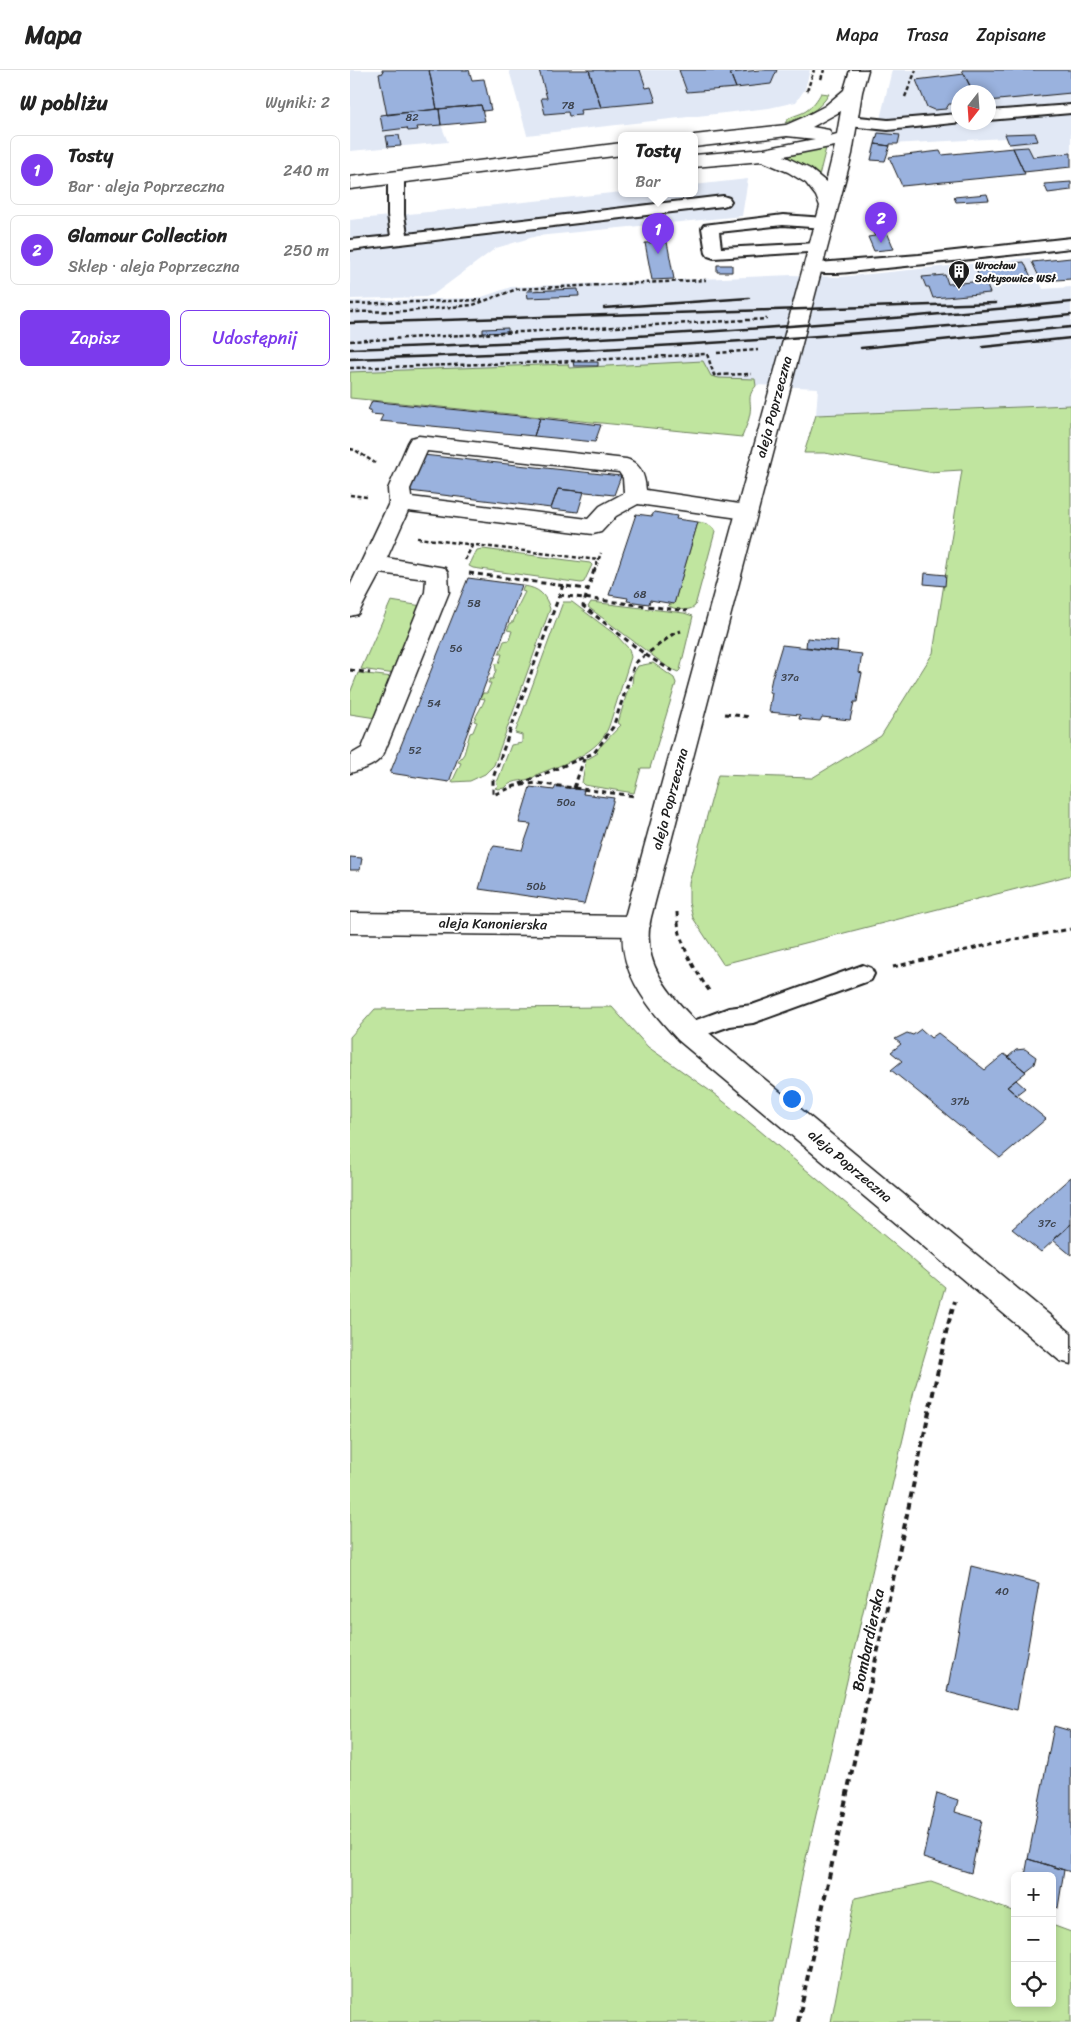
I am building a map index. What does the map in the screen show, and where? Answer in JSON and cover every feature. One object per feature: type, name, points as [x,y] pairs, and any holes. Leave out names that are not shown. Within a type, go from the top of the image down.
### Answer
[{"type":"street","name":"aleja Poprzeczna","points":[[859,70],[827,214],[635,933],[638,956],[645,978],[662,1004],[688,1032],[1071,1351]]},
{"type":"street","points":[[787,130],[818,118],[837,108],[853,92]]},
{"type":"street","points":[[698,141],[787,130],[847,130]]},
{"type":"street","points":[[698,161],[764,155],[847,130]]},
{"type":"street","points":[[350,183],[402,178],[517,160],[618,149]]},
{"type":"street","points":[[764,155],[788,164],[812,178],[826,194],[827,214]]},
{"type":"street","points":[[402,178],[522,177],[604,169]]},
{"type":"street","points":[[350,608],[357,592],[374,564],[400,503],[399,489],[419,443],[626,466],[634,477],[635,496]]},
{"type":"street","points":[[400,503],[593,528],[608,511],[635,496],[746,512]]},
{"type":"street","points":[[350,764],[360,761],[372,753],[438,592],[436,574],[374,564]]},
{"type":"street","name":"aleja Kanonierska","points":[[350,923],[637,926]]},
{"type":"lane","points":[[996,115],[1071,109]]},
{"type":"lane","points":[[847,130],[951,120]]},
{"type":"lane","points":[[400,240],[396,215],[402,178]]},
{"type":"lane","points":[[350,245],[723,201]]},
{"type":"lane","points":[[827,214],[710,228],[714,253],[815,258],[832,268],[1071,242]]},
{"type":"lane","points":[[688,1032],[729,1017],[753,1014],[863,974]]},
{"type":"path","points":[[350,312],[436,309],[473,305],[517,289],[709,279]]},
{"type":"path","points":[[350,304],[485,300]]},
{"type":"path","points":[[350,341],[442,338],[680,322],[774,319]]},
{"type":"path","points":[[717,353],[764,349]]},
{"type":"path","points":[[350,368],[554,362],[707,354],[714,375],[754,374]]},
{"type":"path","points":[[416,538],[598,560]]},
{"type":"path","points":[[605,545],[587,588],[583,606],[646,655],[675,674]]},
{"type":"path","points":[[436,574],[460,572],[587,588]]},
{"type":"path","points":[[563,585],[493,778],[493,795],[594,753],[613,727],[635,663],[673,634],[688,629]]},
{"type":"path","points":[[559,595],[690,612]]},
{"type":"path","points":[[722,713],[751,717]]},
{"type":"path","points":[[574,788],[584,758]]},
{"type":"path","points":[[515,786],[536,783],[639,797]]},
{"type":"path","points":[[677,905],[676,922],[688,958],[729,1017]]},
{"type":"path","points":[[863,974],[1005,941],[1071,929]]},
{"type":"path","name":"Bombardierska","points":[[798,2022],[947,1328],[962,1280],[974,1269]]},
{"type":"shaded area","points":[[350,70],[429,70],[441,125],[448,142],[350,151]]},
{"type":"shaded area","points":[[509,70],[810,70],[805,89],[796,102],[769,108],[527,135]]},
{"type":"shaded area","points":[[892,70],[1071,70],[1071,153],[1033,157],[1028,147],[1013,148],[1006,138],[890,144],[885,161],[870,160]]},
{"type":"shaded area","points":[[748,179],[742,216],[537,236],[496,248],[434,294],[426,297],[350,299],[350,220],[618,192],[618,197],[698,197],[698,185]]},
{"type":"shaded area","points":[[1030,258],[1043,289],[1071,287],[1071,405],[816,415],[818,388],[737,384],[350,390],[350,301],[479,298],[511,287],[792,275],[840,277]]},
{"type":"green space","points":[[821,93],[829,94],[821,105],[805,116],[785,123],[789,118],[808,109],[815,103]]},
{"type":"green space","points":[[826,148],[819,176],[781,156]]},
{"type":"green space","points":[[703,361],[711,376],[755,379],[756,386],[750,396],[748,422],[742,437],[350,398],[350,372],[568,364],[569,368]]},
{"type":"green space","points":[[1071,405],[1071,875],[723,964],[693,918],[689,903],[689,883],[718,775],[812,778],[881,736],[933,653],[962,470],[928,472],[825,453],[804,453],[816,415]]},
{"type":"green space","points":[[698,522],[711,526],[715,532],[695,606],[685,610],[678,609],[668,605],[674,603]]},
{"type":"green space","points":[[483,549],[590,563],[592,565],[584,582],[581,583],[469,566],[477,550]]},
{"type":"green space","points":[[524,586],[538,590],[550,609],[494,765],[485,774],[470,781],[452,782],[461,763],[458,762],[464,754],[470,733],[473,732],[477,722],[474,721],[485,699],[480,698],[483,693],[487,693],[491,683],[488,683],[490,679],[493,679],[496,670],[495,664],[499,663],[502,654],[499,654],[504,641],[509,640],[512,631],[507,630],[517,613],[515,612],[525,592],[522,591]]},
{"type":"green space","points":[[391,601],[422,606],[395,674],[361,669]]},
{"type":"green space","points":[[563,602],[572,602],[617,636],[629,649],[631,657],[609,726],[597,744],[579,757],[530,779],[512,783],[505,788],[495,788],[498,786],[496,781],[511,745],[522,743],[522,735],[515,733]]},
{"type":"green space","points":[[591,602],[684,613],[693,616],[680,670],[678,672],[669,668],[588,607]]},
{"type":"green space","points":[[653,663],[674,678],[676,683],[650,768],[641,768],[634,793],[584,785],[582,783],[586,760],[598,753],[596,751],[621,725],[618,723],[628,689],[632,685],[633,674],[638,666]]},
{"type":"green space","points":[[358,673],[393,677],[376,718],[350,714],[350,693]]},
{"type":"green space","points":[[612,1007],[648,1047],[713,1093],[759,1130],[945,1287],[914,1391],[803,1871],[774,2022],[350,2022],[350,1037],[375,1009]]},
{"type":"green space","points":[[931,1882],[1011,1911],[1011,2007],[1056,2007],[1056,1926],[1071,1932],[1071,2022],[831,2022],[855,1898]]},
{"type":"building","points":[[382,70],[429,70],[437,109],[387,115],[379,74],[383,73]]},
{"type":"building","points":[[429,70],[469,70],[472,80],[484,79],[491,110],[483,111],[481,105],[437,109]]},
{"type":"building","points":[[539,70],[589,70],[601,108],[580,110],[581,115],[569,116],[568,112],[545,114],[541,98],[547,98]]},
{"type":"building","points":[[589,70],[640,70],[646,88],[651,87],[656,102],[601,107]]},
{"type":"building","points":[[679,70],[729,70],[736,88],[687,92]]},
{"type":"building","points":[[777,70],[771,84],[736,88],[730,73]]},
{"type":"building","points":[[962,70],[1071,70],[1071,93],[996,100],[996,85],[970,85]]},
{"type":"building","points":[[964,74],[970,85],[951,85],[951,104],[946,109],[934,110],[927,107],[916,80]]},
{"type":"building","points":[[481,105],[485,121],[441,125],[439,109]]},
{"type":"building","points":[[439,109],[441,125],[417,127],[418,130],[408,131],[407,128],[383,131],[380,115]]},
{"type":"building","points":[[878,133],[900,135],[898,144],[890,144],[890,146],[875,144]]},
{"type":"building","points":[[1035,133],[1038,141],[1009,144],[1005,134]]},
{"type":"building","points":[[399,135],[401,146],[388,147],[386,136]]},
{"type":"building","points":[[875,144],[890,146],[885,161],[871,160]]},
{"type":"building","points":[[1028,147],[1033,157],[1071,153],[1071,167],[1024,172],[1013,148]]},
{"type":"building","points":[[1013,148],[1025,174],[902,186],[889,157],[940,151],[942,155]]},
{"type":"building","points":[[1071,182],[1071,190],[1048,193],[1044,184]]},
{"type":"building","points":[[987,194],[989,200],[956,202],[954,197]]},
{"type":"building","points":[[887,232],[894,249],[874,251],[868,237],[875,236],[873,233]]},
{"type":"building","points":[[667,242],[674,279],[652,280],[645,243]]},
{"type":"building","points":[[1071,258],[1071,279],[1041,281],[1032,262]]},
{"type":"building","points":[[1024,262],[1031,277],[980,281],[977,271],[994,270],[992,265]]},
{"type":"building","points":[[717,265],[732,265],[732,272],[717,272]]},
{"type":"building","name":"Wrocław Sołtysowice WSł","points":[[945,275],[948,284],[985,281],[990,293],[933,298],[929,287],[926,287],[922,277]]},
{"type":"building","points":[[578,289],[579,296],[528,298],[527,291]]},
{"type":"building","points":[[508,328],[508,332],[483,333],[483,329]]},
{"type":"building","points":[[573,362],[598,362],[598,366],[574,366]]},
{"type":"building","points":[[372,401],[540,418],[534,436],[380,421],[383,415],[370,414],[371,410],[368,410]]},
{"type":"building","points":[[540,418],[601,425],[595,442],[534,436]]},
{"type":"building","points":[[423,455],[621,476],[614,495],[558,489],[551,508],[409,491]]},
{"type":"building","points":[[558,489],[584,492],[578,512],[551,509]]},
{"type":"building","points":[[654,512],[677,516],[676,519],[698,522],[674,604],[650,600],[649,604],[627,601],[628,598],[609,595],[636,514],[652,516]]},
{"type":"building","points":[[925,573],[946,575],[945,586],[924,584]]},
{"type":"building","points":[[468,578],[522,585],[449,782],[390,773]]},
{"type":"building","points":[[807,638],[838,641],[837,651],[806,647]]},
{"type":"building","points":[[782,645],[862,654],[859,672],[862,673],[857,702],[854,702],[850,720],[822,717],[820,721],[799,719],[800,715],[769,712],[772,693],[769,692]]},
{"type":"building","points":[[556,786],[584,790],[583,794],[614,798],[584,904],[479,889],[490,852],[494,846],[522,850],[531,824],[519,823],[530,787],[554,790]]},
{"type":"building","points":[[350,857],[362,858],[360,870],[350,870]]},
{"type":"building","points":[[921,1029],[931,1038],[938,1033],[985,1070],[1004,1054],[1026,1072],[1007,1087],[1046,1119],[1000,1158],[891,1070],[902,1061],[891,1052],[901,1044],[895,1039],[907,1033],[913,1035]]},
{"type":"building","points":[[1025,1049],[1036,1057],[1034,1064],[1025,1071],[1008,1057],[1016,1050]]},
{"type":"building","points":[[1016,1080],[1025,1088],[1016,1095],[1007,1087]]},
{"type":"building","points":[[1071,1177],[1071,1224],[1041,1252],[1012,1229]]},
{"type":"building","points":[[1071,1224],[1071,1255],[1053,1240]]},
{"type":"building","points":[[971,1566],[1039,1583],[1017,1710],[947,1692]]},
{"type":"building","points":[[1054,1726],[1071,1731],[1071,1872],[1028,1859]]},
{"type":"building","points":[[937,1793],[958,1800],[955,1812],[982,1820],[971,1873],[923,1858]]},
{"type":"building","points":[[1028,1859],[1064,1870],[1058,1908],[1056,1907],[1056,1872],[1026,1872]]},
{"type":"railway","points":[[604,308],[749,298]]},
{"type":"railway","points":[[350,349],[531,342],[711,332],[1071,302]]},
{"type":"railway","points":[[350,323],[996,303]]},
{"type":"railway","points":[[350,359],[711,343],[891,331],[1071,315]]},
{"type":"railway","points":[[861,348],[1071,327]]},
{"type":"railway","points":[[983,347],[1071,338]]},
{"type":"place","name":"Glamour Collection","points":[[881,243]]},
{"type":"place","name":"Tosty","points":[[658,254]]},
{"type":"place","name":"Wrocław Sołtysowice WSł","points":[[959,290]]}]
